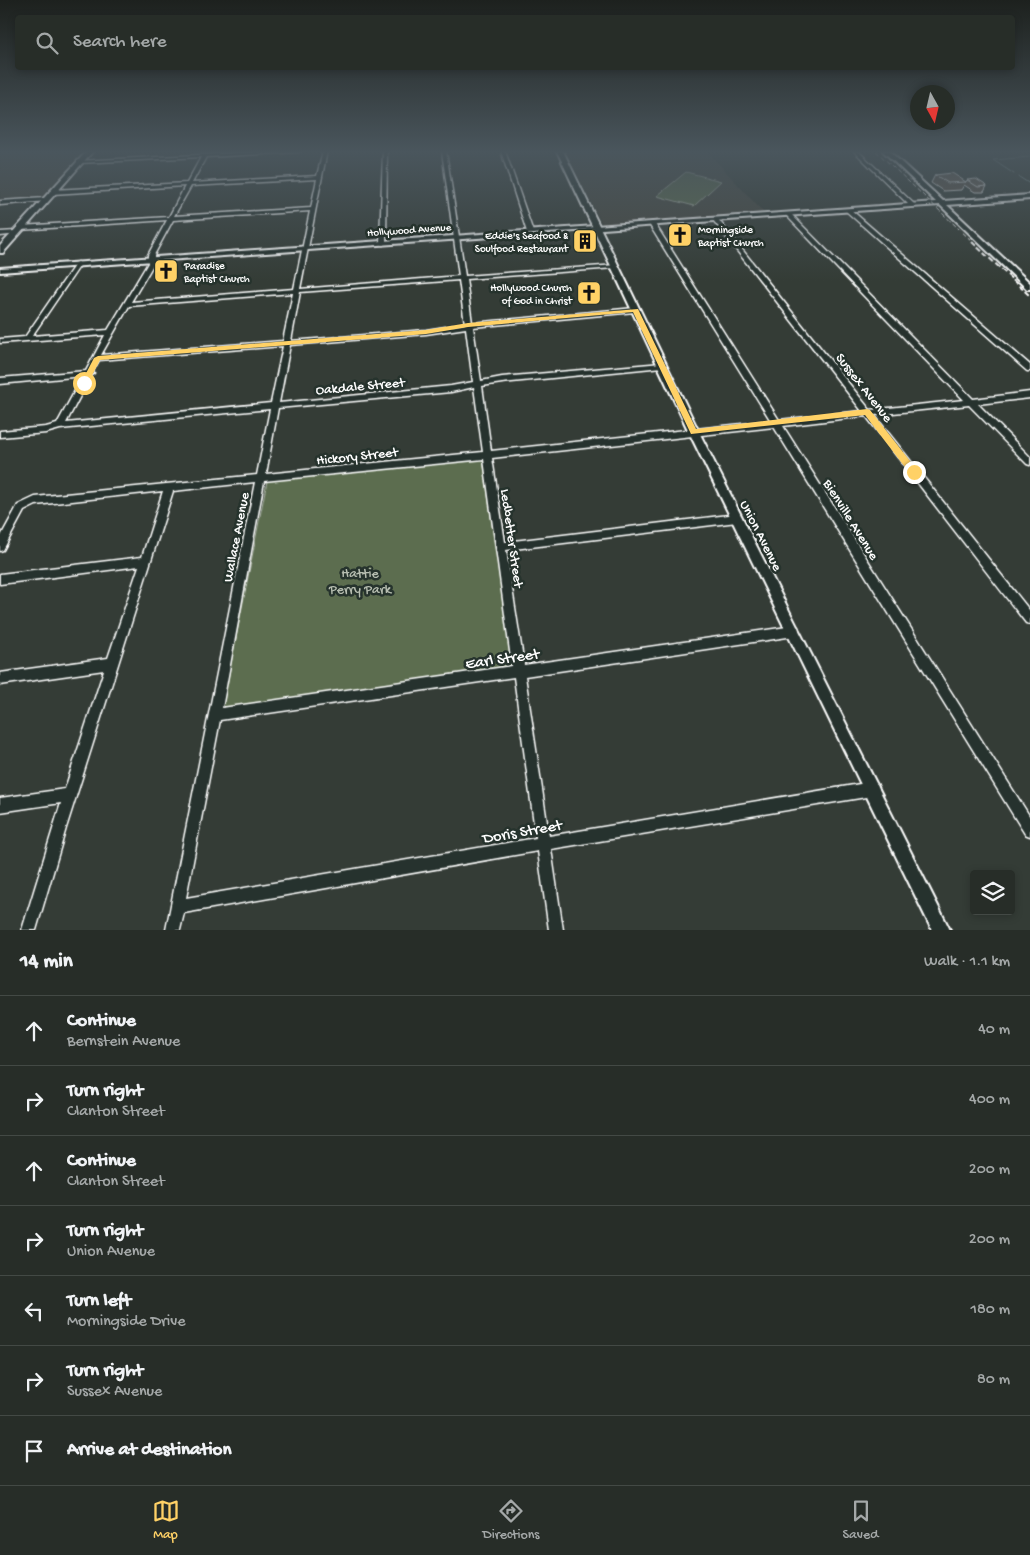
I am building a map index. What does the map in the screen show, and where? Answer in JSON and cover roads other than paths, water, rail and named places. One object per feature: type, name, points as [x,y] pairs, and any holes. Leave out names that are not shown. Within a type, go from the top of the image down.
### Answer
[{"type":"main road","points":[[0,251],[50,194]]},
{"type":"main road","points":[[931,194],[1030,287]]},
{"type":"main road","name":"Hollywood Avenue","points":[[0,270],[1030,197]]},
{"type":"street","points":[[60,426],[98,358],[110,332],[152,259],[151,255],[183,194]]},
{"type":"street","name":"Wallace Avenue","points":[[173,930],[296,291],[317,194]]},
{"type":"street","points":[[383,243],[384,194]]},
{"type":"street","name":"Ledbetter Street","points":[[451,194],[476,384],[556,930]]},
{"type":"street","points":[[517,194],[530,232]]},
{"type":"street","name":"Union Avenue","points":[[581,194],[694,432],[941,930]]},
{"type":"street","points":[[900,194],[912,206]]},
{"type":"street","points":[[0,203],[45,200]]},
{"type":"street","points":[[0,234],[18,230],[314,209]]},
{"type":"street","points":[[848,210],[1030,369]]},
{"type":"street","points":[[788,214],[1030,462]]},
{"type":"street","name":"Sussex Avenue","points":[[715,219],[1030,619]]},
{"type":"street","name":"Bienville Avenue","points":[[652,224],[1030,829]]},
{"type":"street","points":[[27,339],[78,264]]},
{"type":"street","points":[[126,304],[616,266]]},
{"type":"street","points":[[98,358],[440,331],[468,326],[635,310]]},
{"type":"street","points":[[0,341],[110,332]]},
{"type":"street","name":"Oakdale Street","points":[[0,434],[46,430],[60,426],[443,390],[502,380],[662,365]]},
{"type":"street","points":[[0,381],[90,373]]},
{"type":"street","name":"Hickory Street","points":[[1,545],[23,506],[35,502],[487,455],[1030,395]]},
{"type":"street","points":[[29,930],[168,488]]},
{"type":"street","points":[[500,547],[737,518]]},
{"type":"street","points":[[0,579],[145,561]]},
{"type":"street","name":"Earl Street","points":[[214,715],[794,631]]},
{"type":"street","points":[[0,678],[112,663]]},
{"type":"street","name":"Doris Street","points":[[177,907],[872,789]]},
{"type":"street","points":[[0,806],[70,795]]},
{"type":"railway","points":[[922,194],[974,243]]},
{"type":"railway","points":[[972,242],[1030,296]]},
{"type":"place","name":"Morningside Baptist Church","points":[[680,235]]},
{"type":"place","name":"Eddie's Seafood & Soulfood Restaurant","points":[[585,241]]},
{"type":"place","name":"Paradise Baptist Church","points":[[166,271]]},
{"type":"place","name":"Hollywood Church of God in Christ","points":[[589,293]]},
{"type":"park label","name":"Hattie Perry Park","points":[[360,580]]}]
